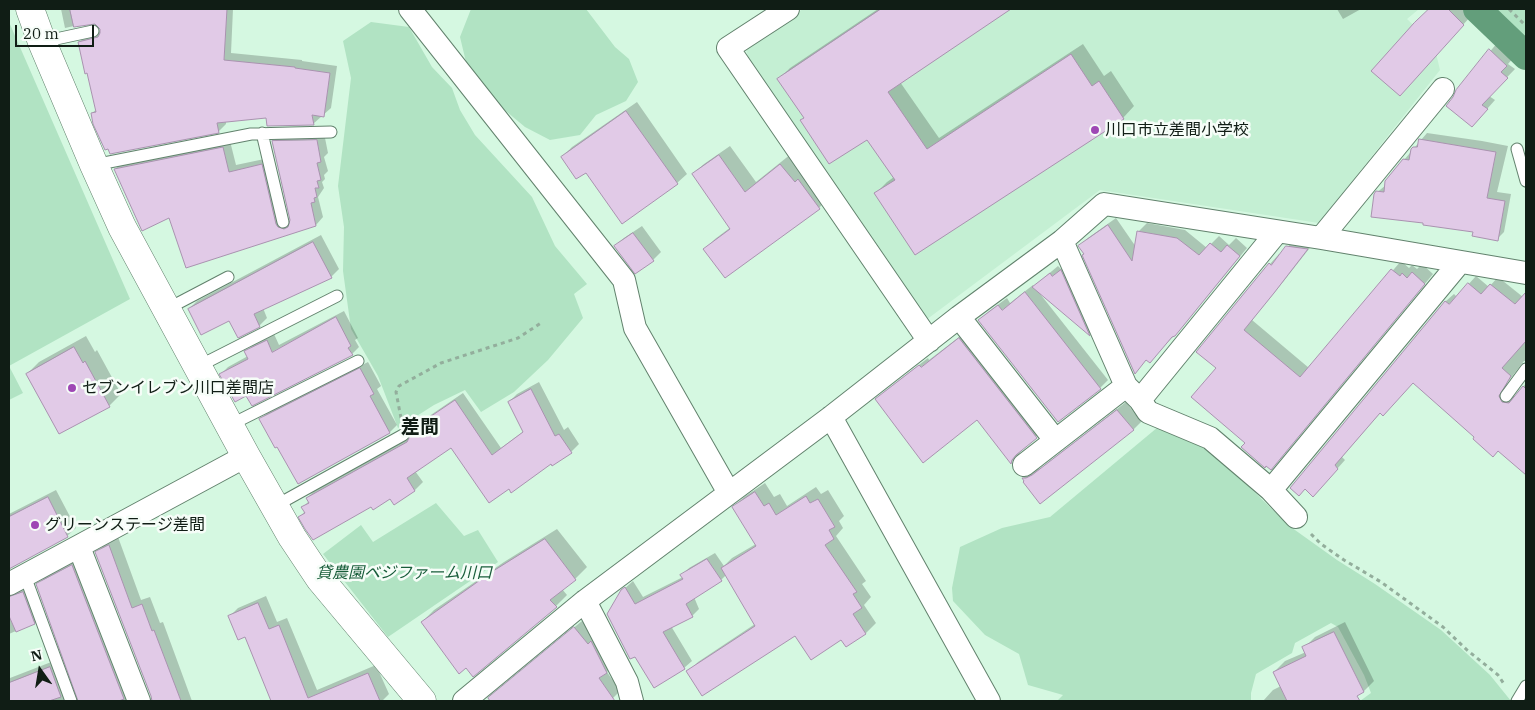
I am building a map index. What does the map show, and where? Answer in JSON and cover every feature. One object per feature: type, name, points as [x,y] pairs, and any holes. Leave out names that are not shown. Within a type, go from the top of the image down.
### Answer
[{"type":"street","points":[[30,9],[94,166],[122,227],[199,366],[246,456],[292,537],[320,579],[422,701]]},
{"type":"street","points":[[410,9],[624,280],[635,328],[729,494]]},
{"type":"street","points":[[788,9],[728,48],[929,340]]},
{"type":"street","points":[[1321,238],[1443,89]]},
{"type":"street","points":[[464,701],[585,600],[729,494],[959,317],[1062,241],[1104,204],[1526,273]]},
{"type":"street","points":[[1024,465],[1055,440],[1133,393],[1277,232]]},
{"type":"street","points":[[1062,241],[1133,393],[1148,412],[1210,438],[1271,490],[1296,517]]},
{"type":"street","points":[[1271,490],[1460,262]]},
{"type":"street","points":[[959,317],[1055,440]]},
{"type":"street","points":[[831,417],[989,701]]},
{"type":"street","points":[[17,580],[246,456]]},
{"type":"street","points":[[79,547],[139,701]]},
{"type":"street","points":[[585,600],[627,682],[632,701]]},
{"type":"lane","points":[[42,42],[94,31]]},
{"type":"lane","points":[[94,166],[251,134],[331,132]]},
{"type":"lane","points":[[262,133],[283,222]]},
{"type":"lane","points":[[1517,149],[1526,181]]},
{"type":"lane","points":[[167,309],[228,277]]},
{"type":"lane","points":[[199,366],[337,296]]},
{"type":"lane","points":[[230,425],[358,361]]},
{"type":"lane","points":[[1506,396],[1526,369]]},
{"type":"lane","points":[[275,506],[403,435]]},
{"type":"lane","points":[[17,580],[71,701]]},
{"type":"lane","points":[[1517,701],[1526,686]]},
{"type":"path","points":[[1509,9],[1526,26]]},
{"type":"path","points":[[403,435],[404,429],[396,392],[399,386],[441,363],[518,338],[540,323]]},
{"type":"path","points":[[1296,517],[1321,544],[1382,582],[1443,627],[1467,650],[1498,675],[1517,701]]},
{"type":"shaded area","name":"川口市立差間小学校","points":[[803,9],[1419,9],[1407,19],[1434,45],[1440,70],[1319,223],[1100,190],[926,320],[749,60],[745,46]]},
{"type":"green space","points":[[471,9],[586,9],[615,47],[629,59],[638,82],[626,101],[596,115],[580,135],[550,140],[525,127],[501,107],[466,62],[460,37]]},
{"type":"green space","points":[[1492,9],[1526,9],[1526,41]]},
{"type":"green space","points":[[9,22],[130,299],[9,366]]},
{"type":"green space","points":[[371,22],[409,27],[432,67],[452,88],[460,110],[475,135],[532,197],[555,246],[587,284],[574,294],[583,318],[548,360],[514,392],[481,412],[465,390],[434,405],[398,428],[378,376],[351,329],[343,271],[344,227],[338,186],[351,78],[343,41]]},
{"type":"green space","points":[[9,366],[23,393],[9,400]]},
{"type":"green space","points":[[1158,427],[1200,446],[1223,461],[1288,525],[1441,630],[1490,675],[1511,701],[1360,701],[1371,693],[1364,675],[1338,627],[1331,623],[1295,643],[1292,653],[1256,674],[1251,701],[1057,701],[1063,695],[1028,685],[1019,654],[985,635],[953,601],[952,588],[960,547],[1002,528],[1050,517]]},
{"type":"green space","name":"貸農園ベジファーム川口","points":[[436,503],[464,536],[478,530],[498,562],[388,637],[323,554],[361,525],[373,542]]},
{"type":"building","points":[[70,9],[227,9],[224,60],[295,67],[330,73],[324,117],[312,115],[314,125],[267,126],[266,118],[217,123],[219,133],[110,154],[108,149],[105,150],[93,124],[91,113],[96,112],[78,42],[98,37],[100,29],[95,24],[74,27]]},
{"type":"building","points":[[881,9],[1011,9],[888,92],[927,149],[1071,54],[1092,86],[1099,81],[1124,119],[915,255],[874,193],[895,180],[867,140],[829,164],[800,120],[804,118],[777,79]]},
{"type":"building","points":[[1429,9],[1448,9],[1464,25],[1400,96],[1371,71]]},
{"type":"building","points":[[1489,49],[1507,66],[1501,72],[1508,78],[1482,105],[1488,109],[1472,127],[1446,106],[1456,90]]},
{"type":"building","points":[[626,111],[678,184],[622,224],[586,173],[576,179],[561,157]]},
{"type":"building","points":[[1419,139],[1496,152],[1487,198],[1505,201],[1498,241],[1472,236],[1473,232],[1423,225],[1423,223],[1371,217],[1374,194],[1376,191],[1384,192],[1385,181],[1403,159],[1409,160],[1411,149],[1417,147]]},
{"type":"building","points":[[317,140],[321,162],[317,163],[321,180],[317,181],[319,188],[315,188],[317,197],[314,198],[315,202],[311,203],[316,226],[186,268],[169,218],[142,231],[114,169],[223,147],[229,172],[262,164],[276,224],[284,229],[288,227],[290,220],[272,141]]},
{"type":"building","points":[[719,155],[745,192],[780,164],[795,182],[798,179],[820,209],[725,278],[703,249],[730,229],[692,174]]},
{"type":"building","points":[[1108,225],[1132,261],[1137,231],[1177,238],[1199,255],[1210,243],[1221,252],[1227,245],[1240,256],[1175,336],[1172,337],[1150,363],[1146,360],[1135,374],[1082,255],[1084,254],[1078,246]]},
{"type":"building","points":[[633,233],[654,261],[635,274],[614,246]]},
{"type":"building","points":[[313,242],[332,278],[254,314],[260,327],[238,338],[229,321],[201,335],[188,309]]},
{"type":"building","points":[[1286,246],[1308,249],[1244,330],[1300,377],[1391,269],[1400,276],[1402,273],[1407,278],[1412,272],[1425,284],[1271,470],[1266,466],[1265,468],[1241,447],[1245,443],[1191,397],[1216,368],[1196,352],[1269,263],[1271,265]]},
{"type":"building","points":[[1061,270],[1090,336],[1032,287],[1050,273],[1052,276]]},
{"type":"building","points":[[1468,283],[1481,294],[1490,284],[1515,304],[1526,292],[1526,341],[1502,368],[1511,376],[1499,396],[1502,402],[1509,403],[1523,386],[1526,389],[1526,475],[1498,451],[1493,457],[1473,439],[1474,437],[1413,383],[1383,416],[1380,413],[1335,465],[1338,469],[1313,497],[1305,489],[1299,496],[1290,488],[1445,301],[1449,304]]},
{"type":"building","points":[[1025,292],[1101,389],[1058,422],[978,320],[998,305],[1002,310]]},
{"type":"building","points":[[336,317],[351,346],[348,348],[353,355],[252,406],[246,396],[235,402],[219,374],[248,359],[244,351],[267,340],[272,352]]},
{"type":"building","points":[[959,338],[1037,438],[1016,455],[1011,464],[977,420],[923,463],[875,399],[919,365],[921,367]]},
{"type":"building","points":[[74,347],[83,363],[85,361],[110,407],[59,434],[26,374]]},
{"type":"building","points":[[360,368],[374,394],[370,396],[390,433],[298,484],[259,419]]},
{"type":"building","points":[[531,389],[555,436],[559,434],[572,453],[552,466],[551,464],[511,493],[509,489],[489,503],[451,448],[407,478],[415,491],[394,505],[390,499],[373,510],[371,507],[313,540],[305,529],[298,517],[305,513],[301,507],[309,503],[306,498],[407,442],[410,436],[409,431],[455,400],[492,455],[523,432],[508,402]]},
{"type":"building","points":[[1117,410],[1134,430],[1040,504],[1022,478],[1032,475]]},
{"type":"building","points":[[755,492],[764,506],[769,503],[776,515],[806,496],[810,503],[818,499],[835,527],[829,530],[834,539],[825,545],[857,592],[853,594],[862,608],[853,614],[866,634],[846,647],[841,640],[811,660],[795,636],[702,696],[686,671],[755,626],[721,568],[756,546],[732,507]]},
{"type":"building","name":"グリーンステージ差間","points":[[48,497],[68,537],[9,569],[9,517]]},
{"type":"building","points":[[545,539],[576,580],[550,600],[557,607],[473,677],[466,668],[459,674],[421,622],[490,573]]},
{"type":"building","points":[[109,545],[132,608],[142,604],[181,701],[152,701],[95,552]]},
{"type":"building","points":[[707,559],[722,581],[686,604],[693,617],[663,632],[685,669],[654,688],[635,657],[630,659],[607,614],[621,590],[625,587],[635,604],[683,579],[680,575]]},
{"type":"building","points":[[72,565],[124,699],[119,701],[78,701],[36,584]]},
{"type":"building","points":[[23,592],[35,624],[16,632],[9,616],[9,597]]},
{"type":"building","points":[[258,603],[269,629],[279,625],[308,698],[368,673],[380,701],[271,701],[245,637],[238,640],[228,616]]},
{"type":"building","points":[[574,627],[588,644],[591,641],[607,673],[599,678],[615,701],[490,701],[488,698]]},
{"type":"building","points":[[1334,632],[1364,692],[1357,696],[1360,701],[1287,701],[1273,672],[1306,656],[1302,647]]},
{"type":"building","points":[[50,667],[61,697],[49,701],[9,701],[9,683]]},
{"type":"waterway","points":[[1477,9],[1526,56]]},
{"type":"place","name":"川口市立差間小学校","points":[[1095,130]]},
{"type":"place","name":"セブンイレブン川口差間店","points":[[72,388]]},
{"type":"place","name":"グリーンステージ差間","points":[[35,525]]},
{"type":"district","name":"差間","points":[[420,428]]}]
